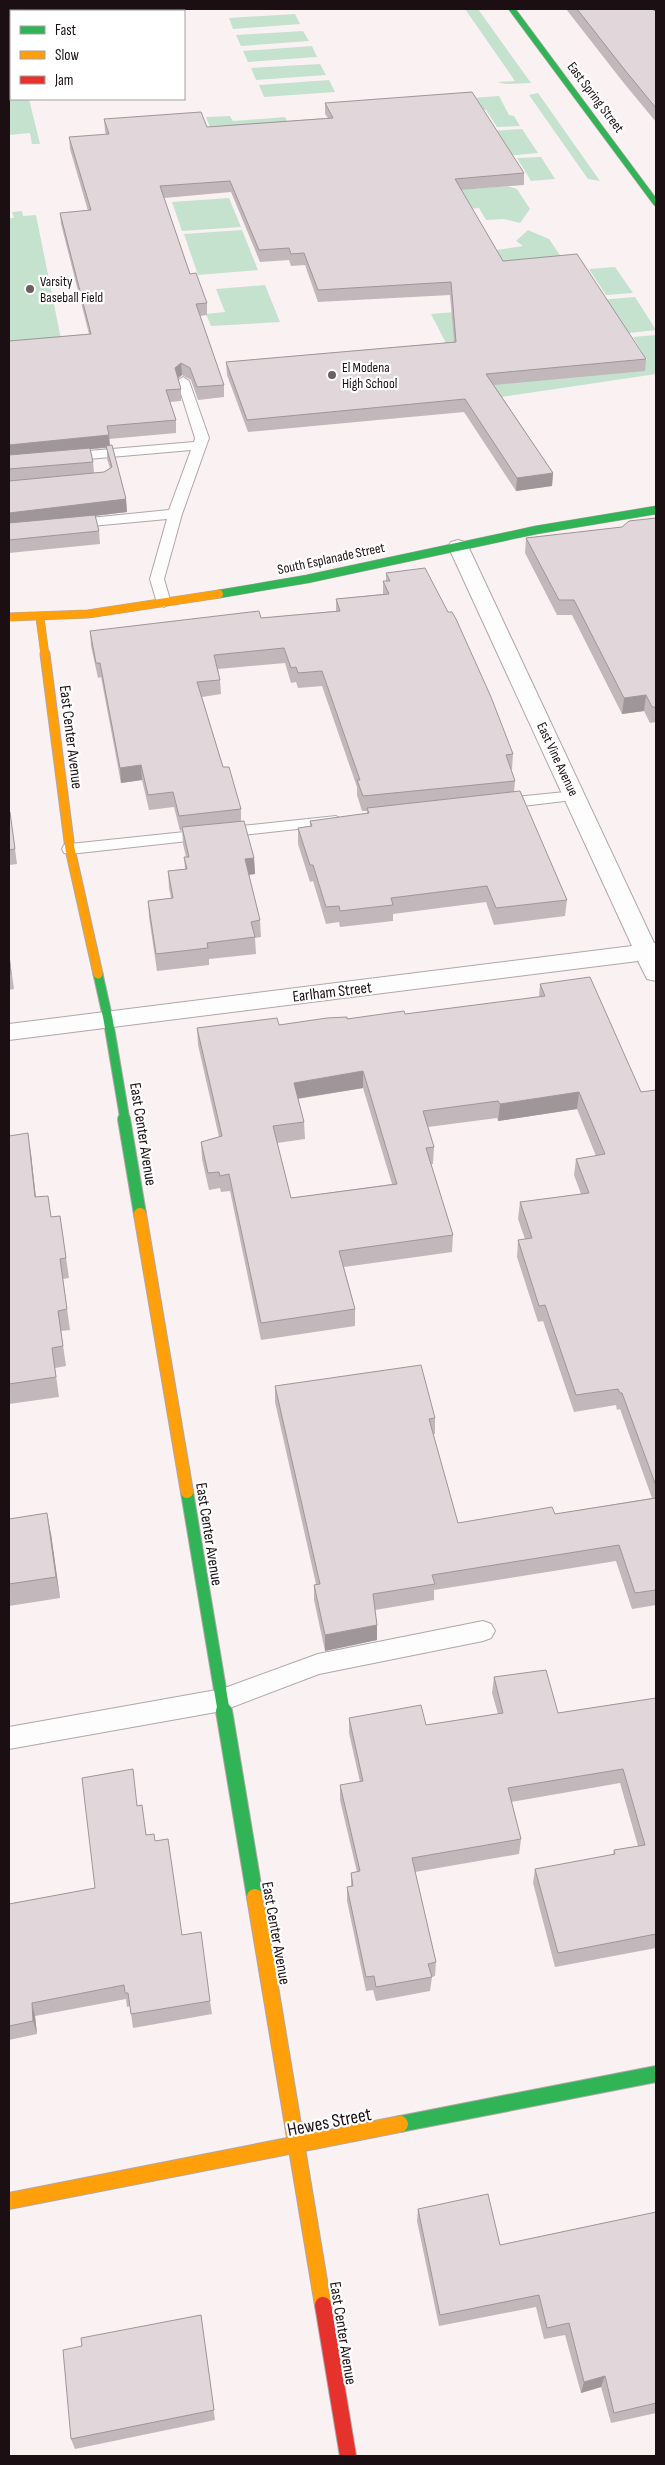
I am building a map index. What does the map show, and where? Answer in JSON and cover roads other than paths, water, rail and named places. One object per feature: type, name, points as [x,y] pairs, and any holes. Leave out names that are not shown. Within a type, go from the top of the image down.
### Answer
[{"type":"street","name":"East Spring Street","points":[[512,9],[656,203]]},
{"type":"street","name":"South Esplanade Street","points":[[9,617],[40,618],[164,603],[307,579],[536,530],[656,510]]},
{"type":"street","name":"East Vine Avenue","points":[[458,546],[653,958]]},
{"type":"street","name":"East Center Avenue","points":[[40,618],[70,849],[108,1019],[348,2456]]},
{"type":"street","name":"Earlham Street","points":[[9,1032],[108,1019],[653,958]]},
{"type":"street","name":"Hewes Street","points":[[9,2201],[656,2074]]},
{"type":"lane","points":[[164,603],[157,578],[175,514],[202,438],[183,381]]},
{"type":"lane","points":[[48,458],[200,445]]},
{"type":"lane","points":[[98,454],[102,471]]},
{"type":"lane","points":[[57,526],[175,514]]},
{"type":"lane","points":[[486,805],[575,796]]},
{"type":"lane","points":[[70,849],[357,819]]},
{"type":"lane","points":[[9,1738],[222,1700],[318,1664],[483,1631]]},
{"type":"place","name":"Varsity Baseball Field","points":[[30,289]]},
{"type":"place","name":"El Modena High School","points":[[332,375]]}]
